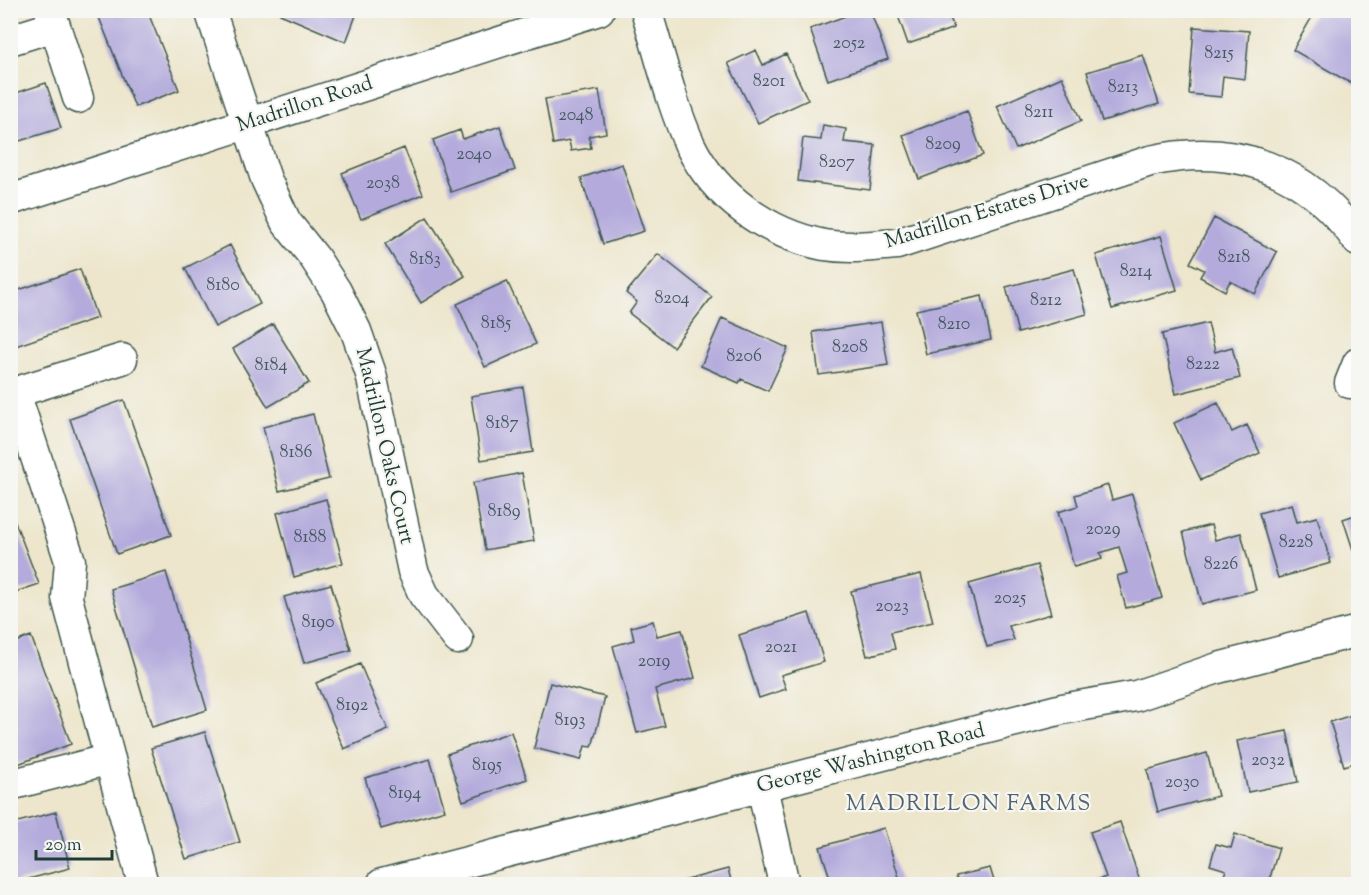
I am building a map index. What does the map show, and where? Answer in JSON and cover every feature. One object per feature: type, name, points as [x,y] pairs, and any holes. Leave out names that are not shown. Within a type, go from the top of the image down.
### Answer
[{"type":"street","name":"Madrillon Oaks Court","points":[[210,10],[266,179],[286,222],[314,257],[336,291],[356,331],[371,374],[413,571],[424,595],[458,639]]},
{"type":"street","name":"Madrillon Road","points":[[10,200],[599,10]]},
{"type":"street","name":"Madrillon Estates Drive","points":[[646,10],[683,127],[703,167],[726,194],[754,217],[790,235],[825,245],[861,248],[897,244],[1150,161],[1204,154],[1256,163],[1292,178],[1342,218],[1359,241]]},
{"type":"street","points":[[10,40],[52,18],[78,98]]},
{"type":"street","points":[[122,359],[13,393],[70,561],[66,598],[143,885]]},
{"type":"street","name":"George Washington Road","points":[[382,885],[419,880],[1062,709],[1136,696],[1218,668],[1359,631]]},
{"type":"street","points":[[10,785],[110,759]]},
{"type":"street","points":[[762,787],[784,885]]},
{"type":"building","points":[[96,10],[147,10],[179,90],[135,107]]},
{"type":"building","points":[[282,10],[358,10],[346,42],[280,14]]},
{"type":"building","points":[[862,10],[870,10],[888,59],[828,80],[810,29]]},
{"type":"building","points":[[896,10],[947,10],[954,28],[908,44]]},
{"type":"building","points":[[1316,10],[1358,10],[1357,87],[1293,50]]},
{"type":"building","points":[[1194,27],[1249,31],[1245,79],[1223,76],[1221,97],[1189,94]]},
{"type":"building","points":[[756,50],[763,65],[786,54],[808,100],[758,123],[728,63]]},
{"type":"building","points":[[1143,55],[1159,104],[1102,121],[1087,72]]},
{"type":"building","points":[[1062,77],[1081,121],[1016,149],[997,106]]},
{"type":"building","points":[[46,83],[61,128],[10,144],[10,95]]},
{"type":"building","points":[[599,90],[606,133],[589,136],[591,148],[571,151],[569,141],[553,144],[545,99]]},
{"type":"building","points":[[967,111],[983,155],[919,179],[903,135]]},
{"type":"building","points":[[823,125],[846,129],[844,142],[875,145],[870,190],[798,181],[803,138],[821,140]]},
{"type":"building","points":[[500,126],[515,170],[451,192],[433,140],[460,130],[463,139]]},
{"type":"building","points":[[404,148],[423,194],[361,219],[342,173]]},
{"type":"building","points":[[622,164],[644,231],[603,244],[581,178]]},
{"type":"building","points":[[427,217],[465,276],[421,303],[385,244]]},
{"type":"building","points":[[1214,218],[1277,252],[1255,294],[1230,281],[1225,291],[1200,277],[1204,270],[1190,263]]},
{"type":"building","points":[[1161,236],[1177,290],[1112,309],[1096,255]]},
{"type":"building","points":[[230,245],[260,304],[215,327],[185,268]]},
{"type":"building","points":[[658,254],[712,297],[673,347],[629,313],[637,302],[626,293]]},
{"type":"building","points":[[80,269],[97,318],[10,348],[10,293]]},
{"type":"building","points":[[1074,269],[1087,314],[1018,333],[1006,287]]},
{"type":"building","points":[[507,281],[536,344],[485,367],[457,304]]},
{"type":"building","points":[[982,296],[991,340],[926,354],[916,310]]},
{"type":"building","points":[[722,318],[788,348],[768,391],[741,379],[739,383],[701,366]]},
{"type":"building","points":[[881,322],[888,365],[819,375],[813,332]]},
{"type":"building","points":[[1208,323],[1215,352],[1232,347],[1240,378],[1176,394],[1162,334]]},
{"type":"building","points":[[273,324],[309,383],[268,407],[233,349]]},
{"type":"building","points":[[523,387],[533,452],[481,460],[471,396]]},
{"type":"building","points":[[124,400],[171,535],[117,554],[70,419]]},
{"type":"building","points":[[1218,403],[1232,432],[1247,425],[1260,453],[1201,480],[1174,423]]},
{"type":"building","points":[[313,414],[329,479],[279,491],[263,427]]},
{"type":"building","points":[[522,473],[534,541],[485,550],[473,483]]},
{"type":"building","points":[[1108,485],[1112,500],[1132,494],[1162,598],[1126,608],[1117,576],[1127,573],[1119,547],[1100,553],[1102,559],[1074,567],[1058,512],[1078,506],[1075,495]]},
{"type":"building","points":[[326,499],[343,563],[294,577],[277,513]]},
{"type":"building","points":[[1292,504],[1297,522],[1317,517],[1331,563],[1278,578],[1259,513]]},
{"type":"building","points":[[10,509],[39,584],[10,594]]},
{"type":"building","points":[[1358,514],[1358,565],[1343,519]]},
{"type":"building","points":[[1211,525],[1215,540],[1241,533],[1256,590],[1202,604],[1183,532]]},
{"type":"building","points":[[1037,565],[1051,614],[1009,626],[1014,640],[987,647],[969,584]]},
{"type":"building","points":[[166,572],[207,710],[152,727],[111,589]]},
{"type":"building","points":[[921,574],[933,622],[891,632],[895,649],[867,656],[851,591]]},
{"type":"building","points":[[331,584],[351,650],[304,663],[284,597]]},
{"type":"building","points":[[809,613],[824,662],[781,675],[786,689],[759,698],[739,635]]},
{"type":"building","points":[[653,621],[657,636],[682,630],[695,678],[655,689],[665,726],[637,733],[613,646],[634,640],[631,627]]},
{"type":"building","points":[[31,636],[71,744],[18,764],[10,743],[10,644]]},
{"type":"building","points":[[360,664],[388,730],[344,749],[316,683]]},
{"type":"building","points":[[550,683],[605,697],[592,747],[585,746],[581,760],[534,748]]},
{"type":"building","points":[[1358,713],[1358,762],[1344,766],[1330,722]]},
{"type":"building","points":[[1287,731],[1298,782],[1248,792],[1237,741]]},
{"type":"building","points":[[205,732],[240,842],[186,859],[151,748]]},
{"type":"building","points":[[511,732],[527,779],[463,801],[447,754]]},
{"type":"building","points":[[1207,753],[1218,796],[1158,812],[1147,770]]},
{"type":"building","points":[[430,759],[445,810],[381,829],[365,778]]},
{"type":"building","points":[[56,812],[70,868],[10,884],[10,824]]},
{"type":"building","points":[[1120,822],[1141,884],[1086,884],[1106,877],[1090,832]]},
{"type":"building","points":[[884,828],[901,884],[832,884],[820,847]]},
{"type":"building","points":[[1235,834],[1279,848],[1268,884],[1221,884],[1226,870],[1210,865],[1216,844],[1231,848]]},
{"type":"building","points":[[990,868],[995,884],[958,884],[956,876]]},
{"type":"building","points":[[728,869],[732,884],[671,884]]},
{"type":"district","name":"MADRILLON FARMS","points":[[969,805]]}]
